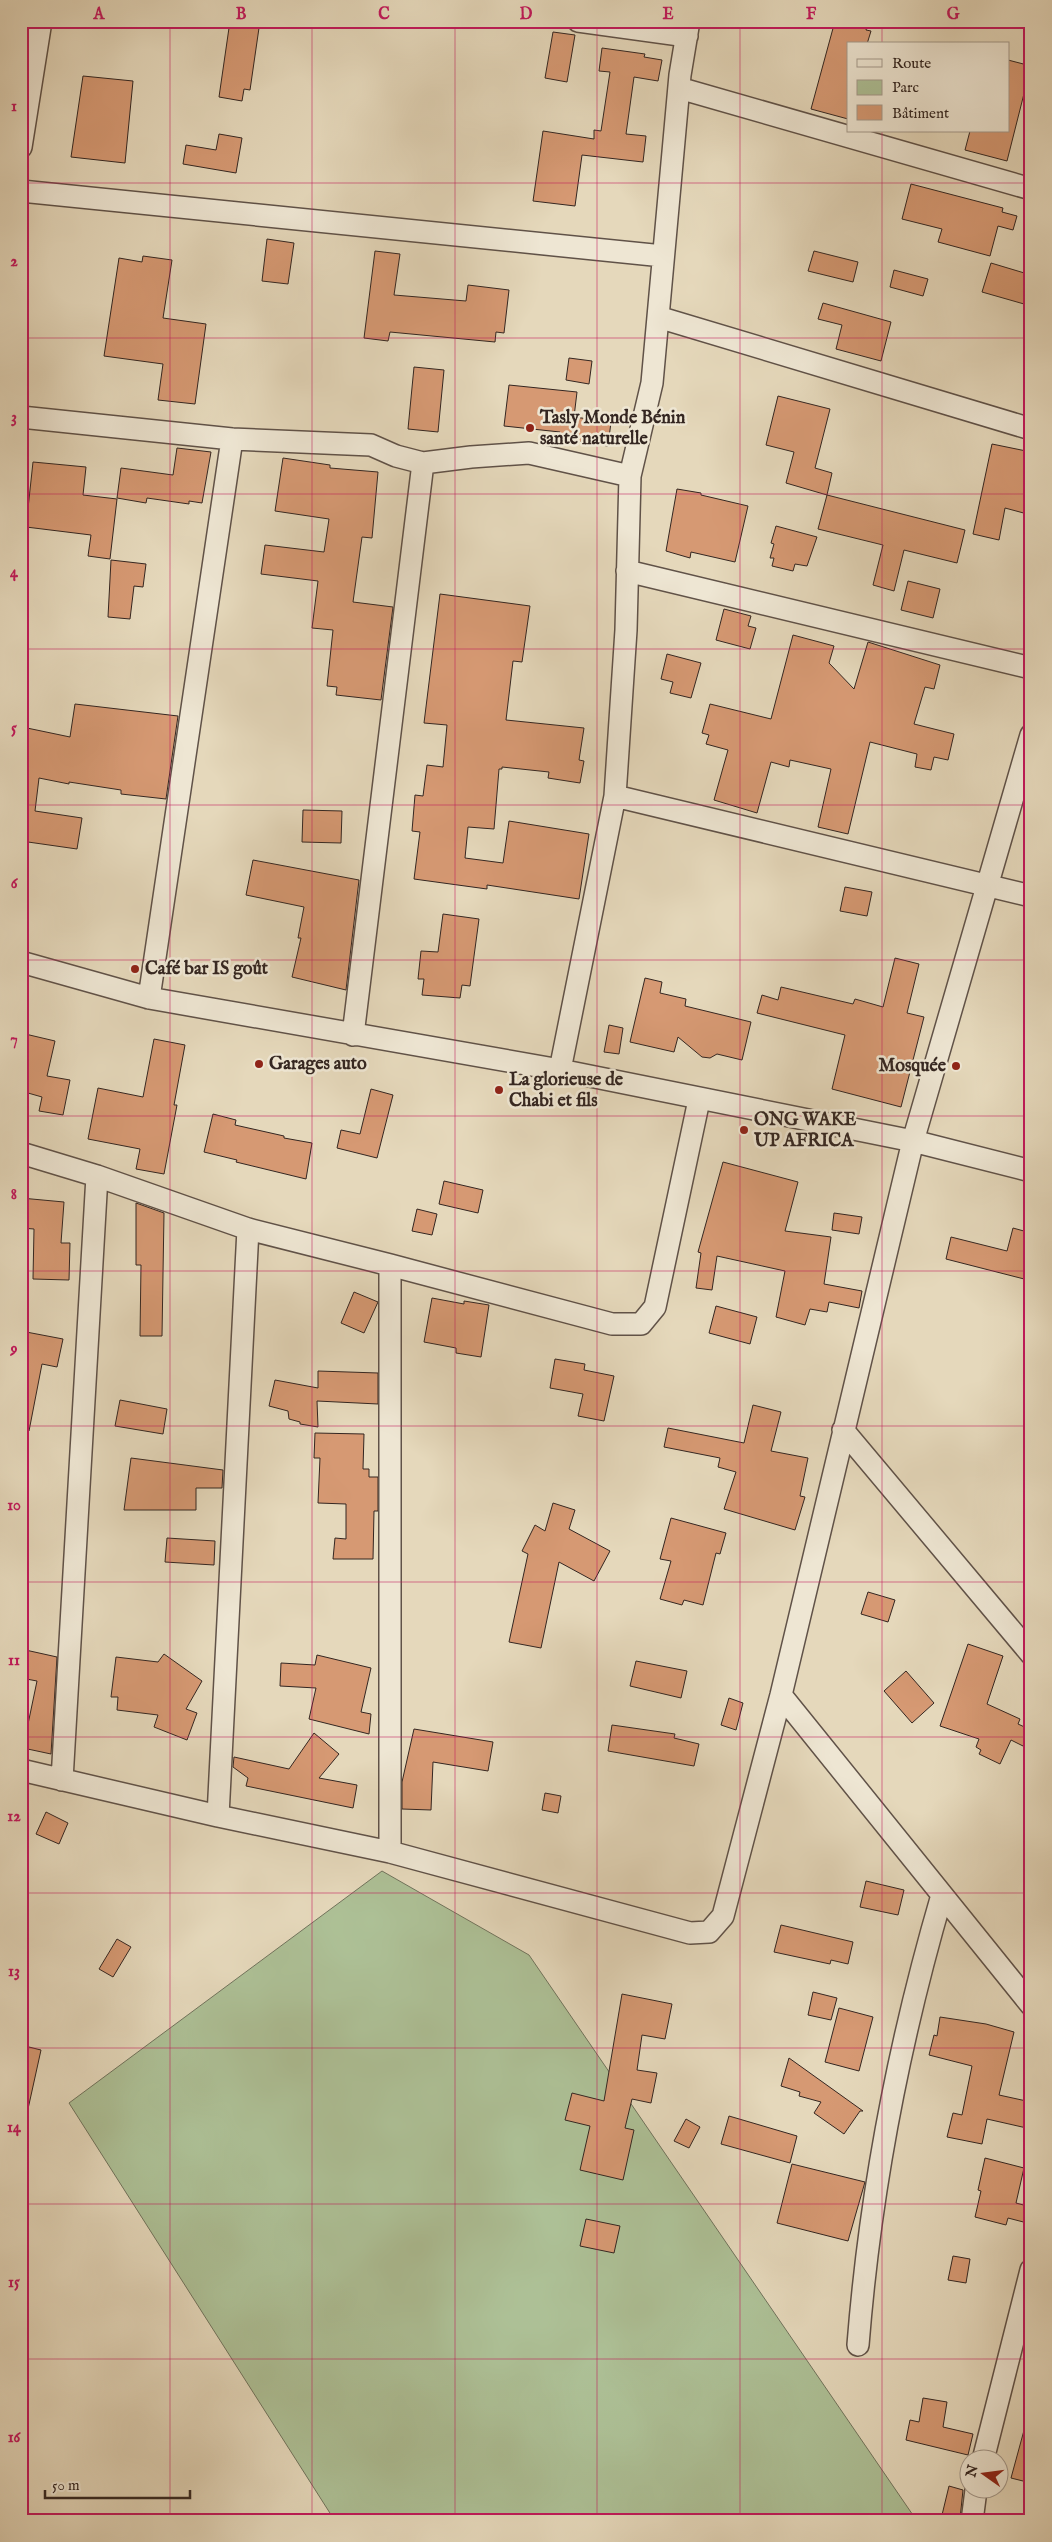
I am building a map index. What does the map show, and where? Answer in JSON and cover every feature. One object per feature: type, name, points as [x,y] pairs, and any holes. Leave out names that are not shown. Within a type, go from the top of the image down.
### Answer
[{"type":"street","points":[[21,147],[40,21]]},
{"type":"street","points":[[560,1070],[615,796],[626,630],[630,476],[652,383],[679,88],[688,28],[578,21]]},
{"type":"street","points":[[679,88],[1031,189]]},
{"type":"street","points":[[21,191],[663,256]]},
{"type":"street","points":[[658,317],[1031,429]]},
{"type":"street","points":[[21,417],[232,439],[371,445],[396,456],[423,463],[529,453],[630,476]]},
{"type":"street","points":[[149,998],[232,439]]},
{"type":"street","points":[[353,1035],[423,463]]},
{"type":"street","points":[[627,571],[1031,668]]},
{"type":"street","points":[[21,1770],[218,1816],[390,1852],[690,1933],[709,1932],[723,1916],[780,1695],[913,1141],[1031,735]]},
{"type":"street","points":[[615,796],[988,884],[1031,896]]},
{"type":"street","points":[[21,962],[149,998],[560,1070],[699,1100],[913,1141],[1031,1171]]},
{"type":"street","points":[[21,1153],[97,1176],[248,1229],[390,1264],[612,1324],[641,1324],[655,1307],[699,1100]]},
{"type":"street","points":[[62,1780],[97,1176]]},
{"type":"street","points":[[218,1816],[248,1229]]},
{"type":"street","points":[[390,1264],[390,1852]]},
{"type":"street","points":[[843,1430],[1031,1654]]},
{"type":"street","points":[[780,1695],[1031,2005]]},
{"type":"street","points":[[858,2345],[871,2222],[888,2119],[916,1983],[942,1895]]},
{"type":"street","points":[[986,2450],[1031,2270]]},
{"type":"street","points":[[972,2521],[975,2500]]},
{"type":"green space","points":[[382,1871],[529,1955],[917,2521],[335,2521],[69,2103]]},
{"type":"building","points":[[230,21],[260,21],[250,90],[244,89],[242,101],[219,97]]},
{"type":"building","points":[[835,21],[868,21],[866,30],[871,31],[868,42],[847,42],[847,119],[811,109]]},
{"type":"building","points":[[553,32],[575,35],[567,82],[545,78]]},
{"type":"building","points":[[602,48],[645,54],[644,57],[662,60],[658,81],[634,77],[626,134],[646,136],[643,162],[582,155],[575,206],[533,201],[543,131],[594,139],[594,130],[601,131],[610,72],[599,71]]},
{"type":"building","points":[[1010,61],[1031,66],[1007,161],[965,150],[970,132],[1010,132]]},
{"type":"building","points":[[83,76],[133,81],[125,163],[71,157]]},
{"type":"building","points":[[219,134],[242,138],[236,173],[183,164],[186,145],[216,150]]},
{"type":"building","points":[[911,184],[1003,208],[1002,212],[1017,216],[1013,230],[998,226],[990,256],[938,242],[942,229],[902,219]]},
{"type":"building","points":[[267,239],[294,243],[288,284],[262,281]]},
{"type":"building","points":[[375,251],[400,254],[394,295],[466,301],[468,285],[509,290],[504,333],[496,332],[495,342],[390,332],[388,341],[364,338]]},
{"type":"building","points":[[814,251],[858,262],[853,282],[808,271]]},
{"type":"building","points":[[143,256],[172,260],[163,318],[206,324],[195,404],[158,400],[163,364],[104,356],[119,258],[142,262]]},
{"type":"building","points":[[991,263],[1031,275],[1031,306],[982,292]]},
{"type":"building","points":[[894,270],[928,279],[923,296],[890,287]]},
{"type":"building","points":[[823,303],[891,322],[881,361],[836,349],[842,325],[818,319]]},
{"type":"building","points":[[569,358],[592,361],[589,384],[566,380]]},
{"type":"building","points":[[414,367],[444,370],[438,432],[408,429]]},
{"type":"building","points":[[509,385],[577,392],[574,417],[611,422],[608,446],[559,439],[560,432],[504,426]]},
{"type":"building","points":[[778,396],[830,409],[815,468],[832,473],[827,495],[786,483],[794,452],[766,445]]},
{"type":"building","points":[[992,444],[1031,452],[1031,515],[1005,508],[999,540],[973,534]]},
{"type":"building","points":[[177,448],[211,452],[202,503],[189,501],[189,504],[147,498],[146,503],[117,498],[121,468],[173,475]]},
{"type":"building","points":[[283,458],[330,465],[330,468],[378,472],[372,538],[362,537],[353,602],[393,607],[381,700],[336,695],[337,687],[327,686],[333,630],[312,628],[318,581],[261,574],[265,545],[324,552],[329,519],[275,511]]},
{"type":"building","points":[[33,462],[86,467],[83,495],[117,499],[110,559],[88,556],[91,535],[26,527]]},
{"type":"building","points":[[677,489],[701,493],[701,495],[748,506],[735,562],[691,552],[690,558],[666,551]]},
{"type":"building","points":[[827,495],[965,530],[957,563],[904,550],[894,591],[873,585],[883,545],[818,529]]},
{"type":"building","points":[[776,526],[817,537],[807,566],[795,564],[793,571],[772,566],[774,558],[770,558],[774,544],[771,543]]},
{"type":"building","points":[[111,560],[146,564],[143,587],[134,586],[130,619],[108,617]]},
{"type":"building","points":[[908,581],[940,589],[933,618],[901,610]]},
{"type":"building","points":[[440,594],[530,606],[522,662],[513,661],[506,720],[584,728],[579,760],[584,761],[580,783],[548,778],[549,772],[502,767],[502,769],[499,769],[494,829],[468,827],[465,858],[503,863],[509,821],[589,834],[579,899],[487,885],[487,889],[414,879],[420,832],[412,831],[415,795],[423,796],[427,765],[443,767],[447,725],[424,723]]},
{"type":"building","points":[[724,609],[751,616],[748,626],[756,628],[750,649],[716,640]]},
{"type":"building","points":[[793,635],[834,646],[829,663],[854,689],[868,642],[940,665],[934,689],[925,687],[914,724],[954,734],[948,760],[934,757],[931,770],[915,767],[917,754],[870,742],[848,834],[818,827],[831,769],[790,760],[789,767],[771,762],[757,813],[714,800],[728,750],[706,744],[709,735],[702,733],[710,704],[771,719]]},
{"type":"building","points":[[667,654],[701,663],[691,698],[670,693],[673,682],[661,679]]},
{"type":"building","points":[[75,704],[178,716],[166,799],[121,794],[121,790],[69,782],[69,784],[39,778],[35,811],[82,818],[77,849],[21,841],[21,757],[27,728],[70,737]]},
{"type":"building","points":[[303,810],[342,811],[341,843],[302,842]]},
{"type":"building","points":[[253,860],[359,880],[346,990],[292,977],[301,938],[298,938],[304,907],[246,895]]},
{"type":"building","points":[[845,887],[872,892],[867,916],[840,911]]},
{"type":"building","points":[[443,914],[479,919],[470,986],[462,985],[460,998],[422,995],[424,979],[418,979],[421,951],[438,952]]},
{"type":"building","points":[[895,958],[919,964],[907,1013],[924,1017],[901,1107],[832,1089],[845,1035],[757,1013],[762,995],[778,1000],[781,987],[853,1004],[855,999],[883,1007]]},
{"type":"building","points":[[645,978],[662,982],[660,993],[686,999],[685,1006],[751,1022],[742,1060],[717,1054],[710,1058],[702,1057],[678,1037],[674,1052],[630,1042]]},
{"type":"building","points":[[609,1025],[623,1028],[619,1054],[604,1052]]},
{"type":"building","points":[[21,1033],[55,1041],[47,1076],[70,1080],[63,1115],[39,1111],[42,1097],[21,1091]]},
{"type":"building","points":[[154,1039],[185,1045],[174,1105],[177,1105],[164,1174],[136,1169],[140,1149],[88,1139],[98,1088],[143,1097]]},
{"type":"building","points":[[371,1089],[393,1095],[377,1158],[337,1148],[341,1130],[360,1134]]},
{"type":"building","points":[[213,1114],[236,1120],[235,1125],[284,1136],[284,1138],[312,1143],[306,1179],[204,1152]]},
{"type":"building","points":[[723,1162],[798,1182],[785,1231],[831,1237],[824,1284],[862,1291],[859,1308],[829,1302],[827,1312],[810,1309],[805,1325],[776,1317],[785,1271],[717,1256],[712,1290],[696,1288],[701,1253],[698,1252]]},
{"type":"building","points":[[444,1181],[483,1190],[478,1213],[439,1204]]},
{"type":"building","points":[[21,1198],[64,1202],[61,1243],[70,1243],[69,1280],[33,1279],[34,1229],[21,1228]]},
{"type":"building","points":[[136,1203],[164,1213],[162,1336],[140,1336],[141,1265],[136,1265]]},
{"type":"building","points":[[417,1209],[437,1214],[432,1235],[412,1231]]},
{"type":"building","points":[[834,1213],[862,1217],[859,1234],[832,1230]]},
{"type":"building","points":[[1013,1228],[1031,1233],[1031,1272],[1028,1280],[946,1259],[951,1237],[1007,1251]]},
{"type":"building","points":[[354,1292],[378,1302],[364,1333],[341,1323]]},
{"type":"building","points":[[432,1298],[464,1304],[464,1301],[489,1305],[481,1357],[456,1353],[456,1348],[424,1342]]},
{"type":"building","points":[[716,1306],[757,1317],[750,1344],[709,1333]]},
{"type":"building","points":[[21,1331],[63,1339],[57,1367],[42,1364],[29,1431],[21,1431]]},
{"type":"building","points":[[555,1359],[585,1364],[584,1370],[614,1376],[604,1421],[578,1416],[583,1394],[550,1388]]},
{"type":"building","points":[[318,1371],[378,1373],[378,1404],[317,1401],[318,1427],[300,1424],[300,1422],[289,1419],[288,1411],[269,1406],[275,1380],[318,1388]]},
{"type":"building","points":[[120,1400],[167,1409],[163,1434],[115,1426]]},
{"type":"building","points":[[753,1405],[781,1412],[771,1451],[808,1458],[800,1496],[805,1497],[795,1530],[724,1509],[736,1472],[718,1467],[720,1458],[664,1447],[668,1428],[744,1443]]},
{"type":"building","points":[[315,1433],[364,1434],[363,1469],[369,1469],[369,1477],[378,1477],[378,1511],[374,1511],[373,1559],[333,1559],[335,1538],[346,1539],[346,1504],[318,1503],[320,1458],[314,1458]]},
{"type":"building","points":[[131,1458],[223,1470],[222,1488],[196,1488],[196,1510],[124,1510]]},
{"type":"building","points":[[553,1503],[575,1510],[569,1529],[610,1551],[594,1581],[559,1562],[541,1648],[509,1642],[528,1554],[522,1551],[535,1525],[545,1531]]},
{"type":"building","points":[[671,1518],[726,1533],[720,1554],[716,1553],[703,1605],[684,1600],[682,1605],[660,1599],[671,1561],[660,1559]]},
{"type":"building","points":[[167,1538],[215,1541],[214,1565],[165,1562]]},
{"type":"building","points":[[868,1592],[895,1600],[888,1622],[861,1614]]},
{"type":"building","points":[[968,1644],[1003,1656],[987,1704],[1020,1719],[1018,1724],[1031,1730],[1023,1746],[1011,1740],[1000,1764],[979,1754],[981,1750],[976,1747],[979,1739],[940,1726]]},
{"type":"building","points":[[21,1649],[57,1657],[51,1754],[23,1748],[37,1681],[21,1678]]},
{"type":"building","points":[[164,1654],[202,1681],[186,1709],[197,1713],[187,1740],[154,1727],[158,1715],[117,1710],[118,1697],[111,1697],[116,1657],[158,1662]]},
{"type":"building","points":[[317,1655],[371,1668],[361,1712],[371,1714],[369,1734],[309,1719],[316,1688],[280,1686],[281,1663],[315,1665]]},
{"type":"building","points":[[636,1661],[687,1671],[681,1698],[630,1686]]},
{"type":"building","points":[[906,1671],[934,1703],[912,1723],[884,1691]]},
{"type":"building","points":[[729,1698],[743,1703],[736,1730],[721,1725]]},
{"type":"building","points":[[612,1725],[675,1734],[674,1738],[699,1744],[694,1766],[608,1751]]},
{"type":"building","points":[[414,1729],[493,1742],[488,1771],[433,1762],[431,1810],[402,1809],[402,1782]]},
{"type":"building","points":[[314,1733],[339,1754],[319,1778],[357,1785],[353,1808],[246,1786],[248,1778],[233,1767],[234,1757],[289,1769]]},
{"type":"building","points":[[545,1793],[561,1796],[558,1813],[542,1810]]},
{"type":"building","points":[[46,1812],[68,1823],[59,1844],[36,1834]]},
{"type":"building","points":[[866,1881],[904,1890],[898,1915],[860,1907]]},
{"type":"building","points":[[781,1925],[853,1942],[848,1964],[831,1960],[830,1964],[774,1952]]},
{"type":"building","points":[[117,1939],[131,1947],[113,1977],[99,1969]]},
{"type":"building","points":[[813,1992],[837,1998],[831,2020],[808,2015]]},
{"type":"building","points":[[622,1994],[672,2004],[665,2039],[642,2035],[637,2070],[657,2073],[651,2103],[632,2099],[625,2128],[634,2130],[623,2180],[580,2170],[590,2126],[565,2120],[572,2093],[604,2101]]},
{"type":"building","points":[[839,2008],[873,2017],[859,2071],[825,2062]]},
{"type":"building","points":[[940,2017],[986,2024],[1014,2032],[999,2095],[1031,2102],[1031,2129],[987,2119],[982,2144],[947,2137],[953,2113],[962,2115],[972,2066],[929,2055],[934,2035],[937,2036]]},
{"type":"building","points":[[21,2045],[41,2050],[28,2109],[21,2108]]},
{"type":"building","points":[[789,2058],[863,2111],[860,2111],[844,2134],[814,2113],[821,2102],[799,2096],[800,2092],[781,2086]]},
{"type":"building","points":[[729,2116],[797,2136],[790,2163],[721,2144]]},
{"type":"building","points":[[686,2119],[700,2127],[689,2148],[674,2141]]},
{"type":"building","points":[[985,2158],[1024,2168],[1016,2203],[1031,2207],[1031,2224],[1008,2218],[1006,2225],[975,2217],[981,2191],[978,2190]]},
{"type":"building","points":[[792,2164],[865,2182],[848,2241],[777,2223]]},
{"type":"building","points":[[586,2219],[620,2226],[614,2253],[580,2246]]},
{"type":"building","points":[[953,2256],[970,2259],[966,2283],[948,2280]]},
{"type":"building","points":[[923,2398],[947,2402],[943,2427],[973,2434],[969,2450],[960,2450],[960,2453],[906,2440],[910,2420],[919,2422]]},
{"type":"building","points":[[1026,2423],[1031,2424],[1031,2483],[1011,2478]]},
{"type":"building","points":[[949,2486],[960,2489],[960,2500],[962,2500],[960,2519],[942,2515]]},
{"type":"place","name":"Tasly Monde Bénin santé naturelle","points":[[530,428]]},
{"type":"place","name":"Café bar IS goût","points":[[135,969]]},
{"type":"place","name":"Garages auto","points":[[259,1064]]},
{"type":"place","name":"Mosquée","points":[[956,1066]]},
{"type":"place","name":"La glorieuse de Chabi et fils","points":[[499,1090]]},
{"type":"place","name":"ONG WAKE UP AFRICA","points":[[744,1130]]}]
